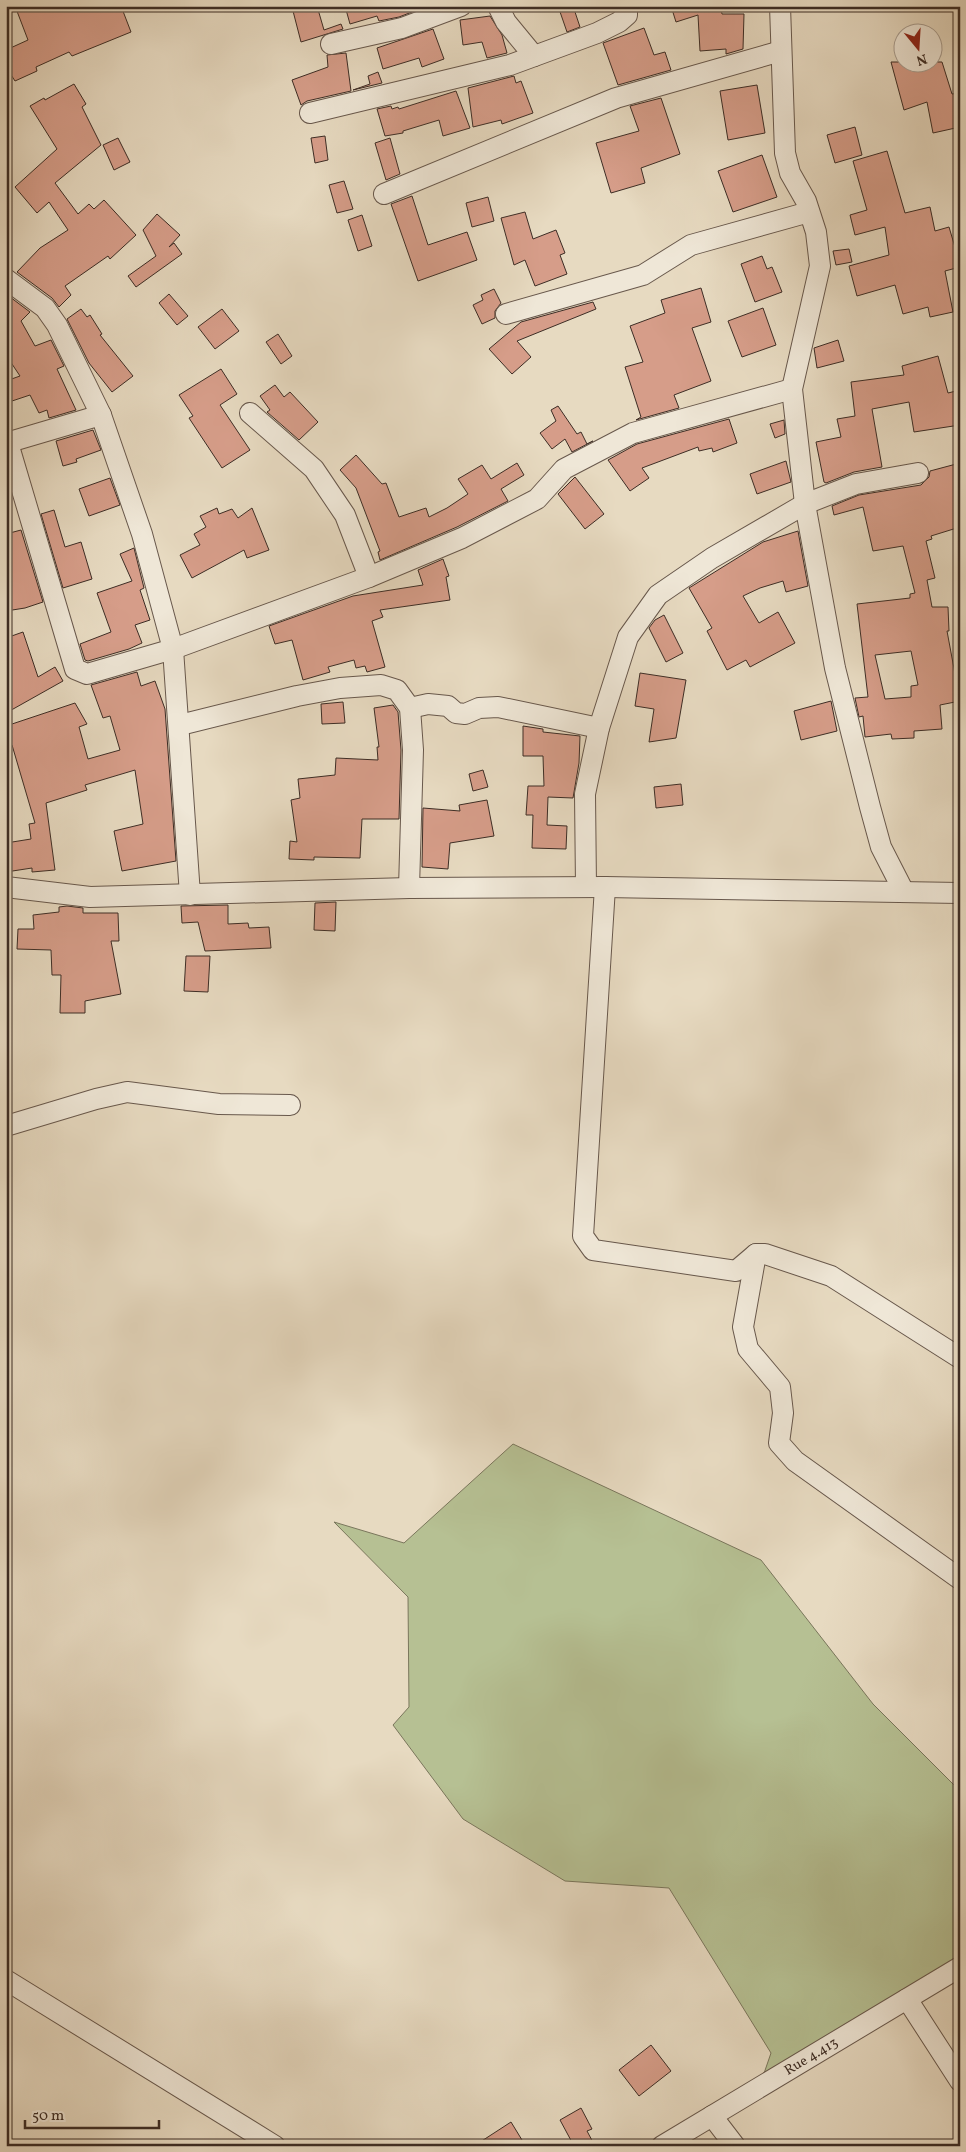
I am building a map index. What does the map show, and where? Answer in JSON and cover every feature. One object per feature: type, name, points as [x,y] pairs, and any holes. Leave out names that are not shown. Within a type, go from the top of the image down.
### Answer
[{"type":"street","points":[[332,44],[402,28],[461,6]]},
{"type":"street","points":[[498,6],[506,22],[534,56]]},
{"type":"street","points":[[310,113],[510,65],[597,33],[619,22],[627,15],[627,6]]},
{"type":"street","points":[[780,6],[785,153],[790,173],[809,212],[816,232],[820,266],[792,389],[805,504],[835,668],[870,808],[881,847],[904,892]]},
{"type":"street","points":[[384,194],[616,98],[781,51]]},
{"type":"street","points":[[506,314],[643,275],[691,245],[809,212]]},
{"type":"street","points":[[6,279],[45,308],[49,314],[102,415],[142,534],[172,649],[180,725],[190,895]]},
{"type":"street","points":[[102,415],[7,443],[74,669],[87,674],[172,649],[369,577],[462,538],[537,499],[564,469],[633,433],[792,389]]},
{"type":"street","points":[[250,413],[314,469],[345,515],[369,577]]},
{"type":"street","points":[[918,473],[856,484],[805,504],[712,558],[658,595],[628,637],[599,728],[585,794],[596,887],[583,1236],[593,1250],[736,1271],[756,1254],[765,1254],[831,1276],[960,1358]]},
{"type":"street","points":[[180,725],[297,696],[340,688],[381,685],[397,690],[410,708],[413,750],[409,888]]},
{"type":"street","points":[[410,708],[428,704],[448,706],[456,712],[465,714],[478,708],[498,707],[599,728]]},
{"type":"street","points":[[6,887],[90,897],[409,888],[596,887],[960,893]]},
{"type":"street","points":[[6,1126],[96,1099],[127,1092],[219,1104],[290,1105]]},
{"type":"street","points":[[756,1254],[744,1327],[748,1349],[780,1387],[783,1413],[779,1444],[795,1461],[960,1579]]},
{"type":"street","name":"Rue 4.413","points":[[662,2146],[960,1967]]},
{"type":"street","points":[[6,1980],[275,2146]]},
{"type":"street","points":[[907,1999],[960,2081]]},
{"type":"street","points":[[712,2116],[735,2146]]},
{"type":"green space","points":[[513,1444],[761,1560],[873,1704],[960,1791],[960,1955],[760,2085],[771,2053],[669,1888],[565,1881],[463,1819],[393,1725],[409,1707],[408,1597],[334,1522],[404,1543]]},
{"type":"building","points":[[15,6],[121,6],[131,32],[72,56],[69,52],[36,67],[37,71],[15,81],[6,67],[6,50],[28,40]]},
{"type":"building","points":[[317,6],[324,30],[341,24],[343,29],[301,42],[293,11]]},
{"type":"building","points":[[345,6],[425,7],[399,17],[379,21],[377,16],[350,24]]},
{"type":"building","points":[[558,6],[573,6],[580,27],[567,32]]},
{"type":"building","points":[[671,6],[716,6],[716,10],[721,9],[722,14],[744,14],[743,49],[726,54],[726,49],[700,51],[698,15],[676,22]]},
{"type":"building","points":[[490,16],[502,35],[507,53],[487,58],[482,42],[463,45],[460,20]]},
{"type":"building","points":[[644,28],[654,55],[665,52],[671,70],[618,85],[603,43]]},
{"type":"building","points":[[433,29],[444,59],[422,67],[419,58],[383,69],[377,48]]},
{"type":"building","points":[[346,53],[351,91],[307,101],[301,105],[292,80],[328,67],[327,55]]},
{"type":"building","points":[[891,62],[894,62],[894,72],[944,72],[944,68],[952,94],[960,93],[960,127],[933,133],[927,102],[904,110]]},
{"type":"building","points":[[378,72],[382,83],[353,90],[370,84],[368,76]]},
{"type":"building","points":[[514,76],[516,83],[521,81],[533,113],[502,124],[501,120],[473,127],[468,88]]},
{"type":"building","points":[[74,84],[86,104],[82,107],[101,145],[55,183],[78,214],[89,204],[94,209],[104,200],[136,235],[110,259],[108,256],[65,286],[71,295],[59,307],[52,298],[17,272],[40,248],[68,230],[49,202],[37,213],[15,187],[57,149],[30,106]]},
{"type":"building","points":[[757,85],[765,133],[728,140],[720,91]]},
{"type":"building","points":[[456,91],[470,128],[443,136],[439,120],[403,131],[403,133],[385,136],[377,109],[391,106],[392,109],[398,107],[399,109]]},
{"type":"building","points":[[661,98],[680,154],[641,168],[645,183],[611,193],[596,143],[639,131],[630,106]]},
{"type":"building","points":[[855,127],[862,155],[835,163],[827,135]]},
{"type":"building","points":[[325,136],[328,160],[315,163],[311,138]]},
{"type":"building","points":[[118,138],[130,162],[114,170],[103,145]]},
{"type":"building","points":[[390,138],[400,174],[386,180],[375,143]]},
{"type":"building","points":[[887,151],[905,213],[930,207],[935,231],[949,227],[960,264],[960,267],[945,271],[953,312],[930,317],[928,307],[903,314],[895,285],[857,296],[849,266],[889,255],[885,227],[855,235],[850,215],[867,210],[853,161]]},
{"type":"building","points":[[762,155],[777,197],[733,212],[718,171]]},
{"type":"building","points":[[344,181],[353,209],[337,213],[329,185]]},
{"type":"building","points":[[412,196],[428,245],[467,232],[477,260],[418,281],[391,204]]},
{"type":"building","points":[[488,197],[494,221],[472,227],[466,203]]},
{"type":"building","points":[[525,212],[533,239],[556,230],[565,253],[560,255],[567,274],[535,286],[525,260],[514,265],[501,218]]},
{"type":"building","points":[[157,214],[180,235],[169,247],[174,243],[182,254],[136,287],[128,276],[156,256],[143,230]]},
{"type":"building","points":[[362,215],[372,246],[358,251],[348,220]]},
{"type":"building","points":[[849,249],[852,262],[836,265],[833,251]]},
{"type":"building","points":[[762,256],[767,269],[772,267],[782,292],[755,302],[741,264]]},
{"type":"building","points":[[701,288],[711,322],[692,328],[711,381],[674,395],[679,408],[636,420],[641,417],[625,367],[643,362],[630,326],[665,313],[661,300]]},
{"type":"building","points":[[494,289],[501,303],[495,311],[495,318],[482,324],[473,305],[483,300],[481,295]]},
{"type":"building","points":[[6,294],[30,312],[21,321],[35,346],[51,340],[64,366],[57,369],[76,410],[49,418],[47,410],[39,413],[30,395],[6,403],[6,381],[20,376],[6,355]]},
{"type":"building","points":[[169,294],[188,316],[177,325],[159,303]]},
{"type":"building","points":[[593,302],[596,309],[517,341],[531,357],[512,374],[489,349],[521,322]]},
{"type":"building","points":[[763,308],[776,345],[742,357],[728,321]]},
{"type":"building","points":[[81,309],[87,317],[90,315],[102,334],[100,335],[133,376],[112,392],[89,363],[67,319]]},
{"type":"building","points":[[222,309],[239,331],[215,349],[198,327]]},
{"type":"building","points":[[278,334],[292,356],[281,364],[266,342]]},
{"type":"building","points":[[838,340],[844,361],[817,368],[814,348]]},
{"type":"building","points":[[938,356],[948,393],[960,390],[960,425],[914,432],[909,402],[872,409],[882,467],[854,472],[826,483],[824,482],[816,442],[841,437],[837,419],[855,416],[851,382],[904,375],[902,366]]},
{"type":"building","points":[[221,369],[237,394],[220,405],[250,450],[222,468],[189,418],[193,416],[179,395]]},
{"type":"building","points":[[275,385],[284,397],[290,392],[318,422],[299,440],[267,412],[270,410],[260,396]]},
{"type":"building","points":[[558,406],[577,434],[581,432],[587,444],[593,441],[572,452],[565,439],[552,449],[540,433],[556,421],[551,410]]},
{"type":"building","points":[[729,419],[737,443],[713,452],[712,448],[699,451],[698,447],[642,468],[649,478],[630,491],[608,460],[637,444]]},
{"type":"building","points":[[784,420],[785,434],[775,438],[770,424]]},
{"type":"building","points":[[93,430],[101,450],[76,459],[77,462],[63,466],[56,441]]},
{"type":"building","points":[[356,455],[382,484],[386,483],[399,517],[426,508],[429,517],[447,508],[468,494],[458,479],[482,465],[491,479],[517,463],[524,475],[501,489],[508,501],[457,527],[380,560],[378,552],[380,551],[356,488],[340,470]]},
{"type":"building","points":[[786,461],[791,482],[757,494],[750,474]]},
{"type":"building","points":[[960,463],[960,527],[931,536],[932,539],[926,541],[935,578],[927,580],[932,607],[948,607],[949,631],[947,631],[955,674],[960,673],[960,701],[940,705],[942,729],[914,731],[914,738],[892,739],[891,734],[865,737],[863,716],[859,717],[855,698],[868,697],[857,604],[910,598],[910,594],[915,593],[903,546],[873,551],[863,507],[834,515],[832,506],[859,495],[921,485],[929,477],[930,471]],"holes":[[[911,651],[918,685],[911,686],[911,697],[885,699],[875,655]]]},
{"type":"building","points":[[575,477],[604,514],[585,529],[558,494]]},
{"type":"building","points":[[110,478],[120,505],[89,516],[79,489]]},
{"type":"building","points":[[217,508],[219,514],[232,509],[238,518],[252,508],[269,550],[247,558],[244,550],[192,578],[180,555],[200,545],[194,534],[206,527],[200,516]]},
{"type":"building","points":[[54,510],[65,547],[81,542],[92,579],[63,588],[41,514]]},
{"type":"building","points":[[21,530],[43,602],[25,608],[6,611],[6,534]]},
{"type":"building","points":[[798,531],[808,586],[786,592],[783,581],[760,588],[743,596],[759,623],[778,612],[795,643],[750,667],[746,660],[727,670],[707,631],[712,628],[689,588],[763,542]]},
{"type":"building","points":[[134,548],[144,588],[140,590],[150,620],[135,625],[142,643],[129,649],[88,661],[85,660],[80,644],[111,632],[97,593],[132,581],[120,554]]},
{"type":"building","points":[[443,559],[449,576],[446,577],[450,600],[380,610],[383,617],[372,621],[385,667],[367,672],[365,666],[356,668],[354,660],[328,667],[330,672],[303,680],[292,640],[275,644],[269,626],[353,596],[423,585],[418,570]]},
{"type":"building","points":[[664,615],[683,653],[666,662],[649,628],[655,620]]},
{"type":"building","points":[[23,632],[38,677],[55,667],[63,681],[6,713],[6,638]]},
{"type":"building","points":[[137,672],[141,686],[155,681],[165,709],[176,861],[122,871],[114,831],[143,824],[135,770],[85,785],[87,790],[46,803],[55,870],[32,872],[32,868],[6,872],[6,843],[31,839],[29,824],[35,823],[12,745],[6,747],[6,726],[75,703],[87,724],[79,727],[88,759],[120,750],[110,716],[103,718],[91,685]]},
{"type":"building","points":[[640,673],[686,680],[676,738],[649,742],[654,709],[635,706]]},
{"type":"building","points":[[831,701],[837,731],[801,740],[794,711]]},
{"type":"building","points":[[343,702],[345,723],[322,724],[321,704]]},
{"type":"building","points":[[393,705],[398,712],[401,750],[399,819],[362,819],[360,858],[314,857],[314,860],[289,859],[290,841],[297,842],[291,800],[300,798],[298,779],[335,775],[336,758],[378,760],[377,747],[379,747],[374,708]]},
{"type":"building","points":[[523,726],[543,729],[543,732],[580,736],[579,763],[573,798],[548,797],[547,825],[567,826],[566,849],[532,848],[533,815],[526,815],[528,786],[544,786],[543,756],[523,756]]},
{"type":"building","points":[[483,770],[488,787],[473,791],[469,774]]},
{"type":"building","points":[[681,784],[683,805],[656,808],[654,787]]},
{"type":"building","points":[[487,800],[494,836],[450,843],[448,869],[422,867],[423,808],[460,811],[459,805]]},
{"type":"building","points":[[336,902],[335,931],[314,930],[315,903]]},
{"type":"building","points":[[228,905],[228,924],[248,923],[249,928],[269,927],[271,948],[205,951],[198,922],[182,923],[181,906]]},
{"type":"building","points":[[59,907],[83,908],[83,913],[118,913],[119,941],[111,941],[121,994],[85,1001],[85,1013],[60,1013],[61,975],[52,975],[51,950],[17,949],[18,929],[34,929],[33,915],[59,912]]},
{"type":"building","points":[[186,956],[210,956],[208,992],[184,991]]},
{"type":"building","points":[[651,2045],[671,2071],[639,2096],[619,2070]]},
{"type":"building","points":[[581,2108],[592,2129],[587,2131],[595,2146],[574,2146],[560,2120]]},
{"type":"building","points":[[511,2122],[522,2140],[513,2146],[474,2146]]}]
